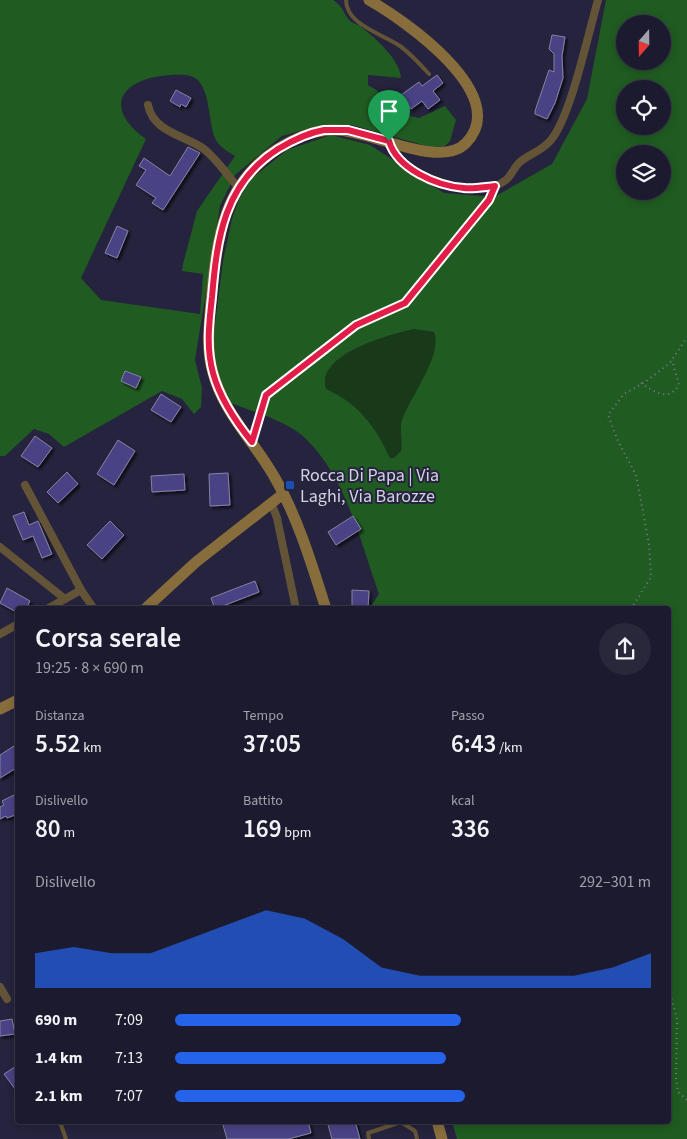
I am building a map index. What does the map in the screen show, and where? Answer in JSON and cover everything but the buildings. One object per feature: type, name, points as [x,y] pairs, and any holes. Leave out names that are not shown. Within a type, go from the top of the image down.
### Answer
[{"type":"main road","points":[[325,606],[283,494],[252,442],[234,418],[213,374],[209,349],[212,293],[218,248],[225,217],[238,187],[249,171],[262,160],[294,140],[312,132],[348,130],[430,152],[456,150],[465,145],[474,133],[478,118],[477,106],[465,81],[434,47],[406,24],[369,0]]},
{"type":"main road","points":[[148,606],[196,562],[283,494]]},
{"type":"main road","points":[[0,709],[15,702]]},
{"type":"main road","points":[[438,1124],[442,1139]]},
{"type":"street","points":[[389,141],[393,153],[398,158],[429,178],[464,188],[495,186],[507,179],[521,161],[545,146],[559,128],[570,98],[598,0]]},
{"type":"street","points":[[148,104],[156,121],[183,140],[202,147],[238,187]]},
{"type":"street","points":[[25,485],[81,590],[92,606]]},
{"type":"street","points":[[271,502],[277,518],[295,606]]},
{"type":"street","points":[[0,547],[65,598]]},
{"type":"street","points":[[51,606],[81,590]]},
{"type":"street","points":[[0,634],[15,626]]},
{"type":"street","points":[[0,987],[7,999]]},
{"type":"lane","points":[[346,0],[348,12],[355,20],[402,48],[429,74]]},
{"type":"lane","points":[[369,1139],[368,1133],[395,1124]]},
{"type":"lane","points":[[404,1124],[415,1131],[417,1139]]},
{"type":"lane","points":[[61,1125],[66,1139]]},
{"type":"path","points":[[252,442],[266,395],[356,325],[405,303],[489,200],[495,186]]},
{"type":"path","points":[[633,606],[651,577],[649,544],[636,475],[618,441],[608,415],[624,394],[672,360],[687,337]]},
{"type":"path","points":[[641,383],[666,396],[674,392],[679,385],[672,360]]},
{"type":"path","points":[[671,996],[677,1019],[676,1080],[678,1092],[687,1100]]},
{"type":"green space","points":[[0,0],[333,0],[341,7],[350,21],[360,26],[385,49],[400,71],[401,78],[368,75],[368,85],[394,101],[402,114],[419,118],[445,106],[456,120],[450,141],[445,146],[430,147],[352,125],[314,127],[282,136],[235,175],[220,206],[195,360],[202,388],[201,407],[194,414],[182,399],[162,391],[64,447],[49,434],[34,429],[5,456],[0,456]],"holes":[[[190,76],[199,81],[206,96],[215,138],[221,146],[235,156],[197,211],[183,264],[182,271],[203,274],[200,314],[101,300],[81,278],[146,139],[132,127],[124,116],[121,105],[123,96],[129,88],[140,82],[153,77]]]},
{"type":"green space","points":[[606,0],[687,0],[687,1139],[457,1139],[453,1124],[671,1124],[671,606],[371,606],[379,594],[351,512],[332,473],[320,455],[299,433],[270,418],[230,403],[216,371],[213,340],[223,261],[232,219],[239,199],[252,178],[287,150],[331,135],[370,145],[444,193],[494,197],[552,164],[587,99]],"holes":[[[414,329],[434,332],[436,341],[430,364],[402,420],[401,451],[394,458],[390,458],[379,436],[365,417],[348,401],[326,389],[326,377],[332,366],[343,356],[373,341]]]},
{"type":"green space","points":[[414,329],[434,332],[436,342],[434,353],[402,420],[401,451],[394,458],[390,458],[379,436],[365,417],[348,401],[326,389],[326,377],[332,366],[343,356],[357,348],[373,341]]},
{"type":"place","name":"Rocca Di Papa | Via Laghi, Via Barozze","points":[[290,485]]},
{"type":"route","points":[[324,130],[341,130],[389,141],[393,153],[398,158],[407,166],[429,178],[458,188],[495,186],[489,200],[405,303],[356,325],[266,395],[252,442],[223,401],[213,374],[209,355],[208,342],[215,266],[229,204],[243,179],[256,164],[294,140],[304,136],[324,130]]}]
